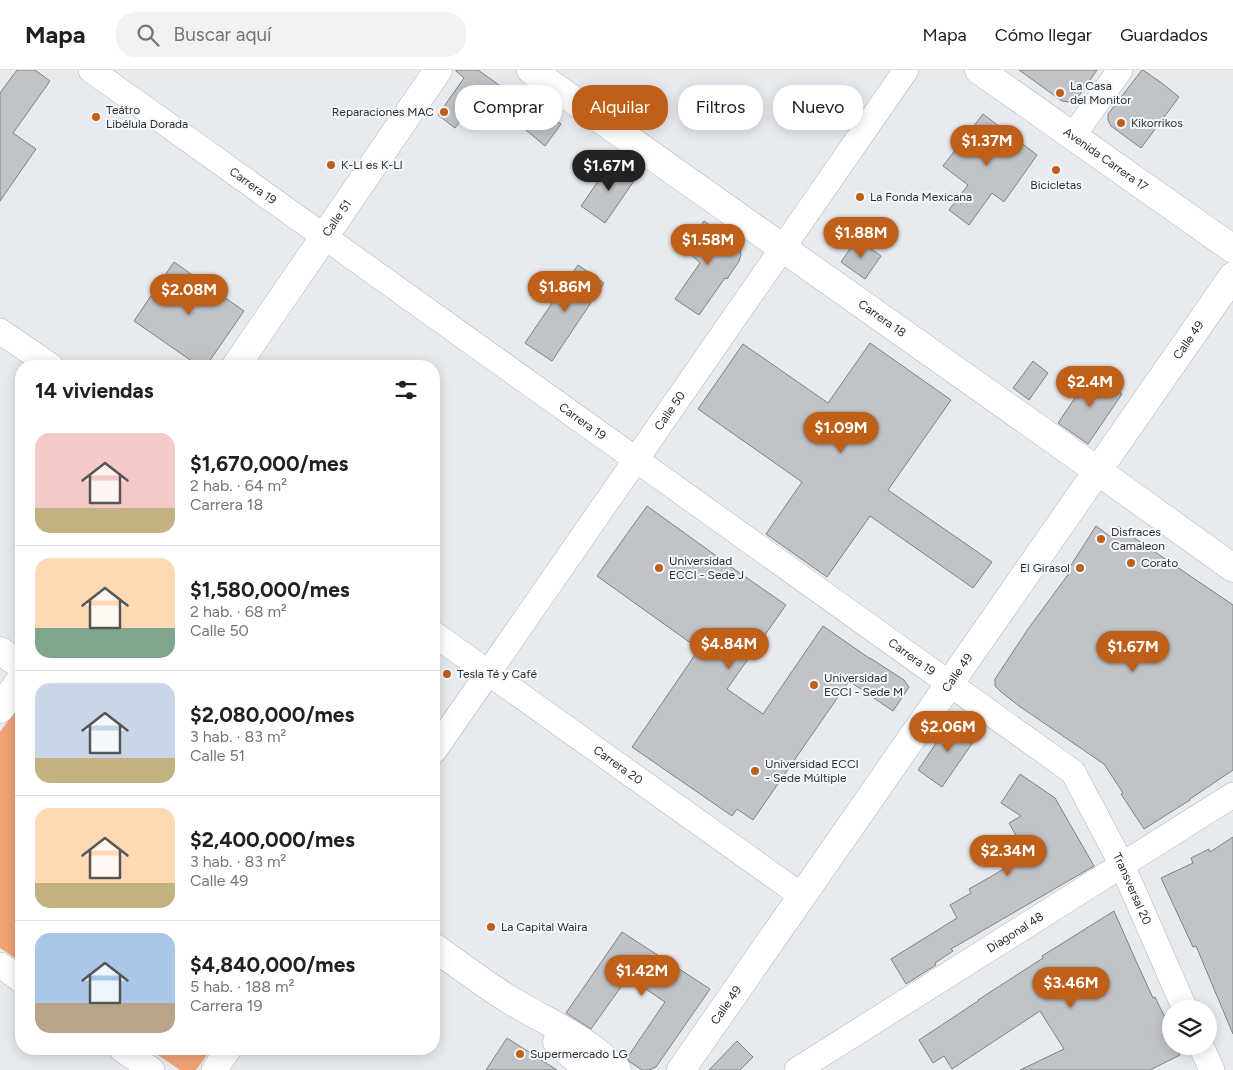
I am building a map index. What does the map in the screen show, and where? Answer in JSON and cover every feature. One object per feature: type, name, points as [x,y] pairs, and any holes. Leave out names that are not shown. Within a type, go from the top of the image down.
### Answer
[{"type":"street","name":"Carrera 19","points":[[91,70],[1073,772]]},
{"type":"street","name":"Calle 51","points":[[240,360],[438,70]]},
{"type":"street","name":"Carrera 18","points":[[531,70],[1233,568]]},
{"type":"street","name":"Calle 50","points":[[440,742],[906,70]]},
{"type":"street","name":"Avenida Carrera 17","points":[[979,70],[1233,249]]},
{"type":"street","points":[[1073,136],[1120,70]]},
{"type":"street","name":"Calle 49","points":[[690,1066],[802,896],[1233,276]]},
{"type":"street","points":[[0,331],[42,360]]},
{"type":"street","name":"Carrera 20","points":[[440,638],[802,896]]},
{"type":"street","points":[[0,651],[15,661]]},
{"type":"street","points":[[0,709],[15,688]]},
{"type":"street","name":"Transversal 20","points":[[1073,772],[1122,865],[1181,1000]]},
{"type":"street","name":"Diagonal 48","points":[[797,1070],[1233,795]]},
{"type":"street","points":[[440,951],[508,999],[586,1044],[617,1070]]},
{"type":"street","points":[[0,965],[15,976]]},
{"type":"street","points":[[508,999],[586,1070]]},
{"type":"street","points":[[130,1055],[152,1070]]},
{"type":"street","points":[[214,1070],[224,1055]]},
{"type":"street","points":[[1205,1055],[1212,1070]]},
{"type":"street","points":[[1229,1070],[1233,1068]]},
{"type":"shaded area","points":[[15,711],[15,958],[0,948],[0,732]]},
{"type":"shaded area","points":[[158,1055],[207,1055],[196,1070],[180,1070]]},
{"type":"building","points":[[17,70],[35,70],[50,81],[13,133],[36,149],[0,201],[0,93]]},
{"type":"building","points":[[478,70],[499,85],[459,85],[464,78],[456,71]]},
{"type":"building","points":[[1019,70],[1097,70],[1078,97],[1069,102],[1062,101]]},
{"type":"building","points":[[1142,70],[1179,97],[1141,148],[1111,126],[1108,114]]},
{"type":"building","points":[[455,91],[455,128],[438,115]]},
{"type":"building","points":[[983,114],[1037,155],[1004,202],[992,193],[969,225],[949,210],[968,185],[943,166]]},
{"type":"building","points":[[526,130],[557,130],[545,146]]},
{"type":"building","points":[[612,161],[636,178],[605,223],[581,206]]},
{"type":"building","points":[[704,221],[737,243],[741,255],[727,279],[725,278],[699,315],[675,299],[700,263],[685,249]]},
{"type":"building","points":[[857,239],[881,256],[865,279],[841,262]]},
{"type":"building","points":[[174,262],[244,311],[210,360],[190,360],[134,321]]},
{"type":"building","points":[[578,265],[604,283],[552,361],[525,343]]},
{"type":"building","points":[[870,343],[951,400],[888,490],[992,562],[973,588],[870,516],[827,577],[766,534],[802,482],[698,409],[743,344],[828,403]]},
{"type":"building","points":[[1033,361],[1048,373],[1029,400],[1013,388]]},
{"type":"building","points":[[1092,373],[1122,394],[1088,444],[1058,423]]},
{"type":"building","points":[[647,506],[786,605],[727,689],[763,714],[823,626],[904,680],[909,687],[893,711],[849,681],[753,820],[737,809],[732,816],[632,747],[699,649],[597,576]]},
{"type":"building","points":[[1096,526],[1111,537],[1119,526],[1233,605],[1233,770],[1144,829],[1104,764],[1019,706],[995,686],[995,679],[1028,629],[1070,572],[1068,570]]},
{"type":"building","points":[[956,724],[963,724],[978,735],[942,787],[918,770],[945,730]]},
{"type":"building","points":[[1020,774],[1055,798],[1094,866],[951,949],[953,951],[935,963],[936,965],[906,984],[891,959],[957,918],[950,905],[971,893],[969,889],[1027,856],[1009,823],[1021,816],[1001,803]]},
{"type":"building","points":[[1233,837],[1233,1034],[1196,946],[1193,947],[1161,878],[1193,863],[1191,858],[1209,849],[1210,852]]},
{"type":"building","points":[[1114,911],[1153,998],[1155,997],[1162,1012],[1162,1055],[1180,1055],[1150,1070],[1020,1070],[1064,1049],[1040,1011],[952,1069],[944,1056],[933,1063],[919,1040],[1043,958],[1042,956]]},
{"type":"building","points":[[622,932],[710,989],[656,1067],[649,1070],[642,1070],[627,1058],[665,1002],[628,977],[591,1029],[566,1013]]},
{"type":"building","points":[[507,1038],[557,1070],[486,1070]]},
{"type":"building","points":[[737,1041],[753,1057],[740,1070],[709,1070]]},
{"type":"place","name":"La Casa del Monitor","points":[[1060,93]]},
{"type":"place","name":"Reparaciones MAC","points":[[444,112]]},
{"type":"place","name":"Teátro Libélula Dorada","points":[[96,117]]},
{"type":"place","name":"Kikorrikos","points":[[1121,123]]},
{"type":"place","name":"K-LI es K-LI","points":[[331,165]]},
{"type":"place","name":"Bicicletas","points":[[1056,170]]},
{"type":"place","name":"La Fonda Mexicana","points":[[860,197]]},
{"type":"place","name":"Disfraces Camaleon","points":[[1101,539]]},
{"type":"place","name":"Corato","points":[[1131,563]]},
{"type":"place","name":"Universidad ECCI - Sede J","points":[[659,568]]},
{"type":"place","name":"El Girasol","points":[[1080,568]]},
{"type":"place","name":"Tesla Té y Café","points":[[447,674]]},
{"type":"place","name":"Universidad ECCI - Sede M","points":[[814,685]]},
{"type":"place","name":"Universidad ECCI - Sede Múltiple","points":[[755,771]]},
{"type":"place","name":"La Capital Waira","points":[[491,927]]},
{"type":"place","name":"Supermercado LG","points":[[520,1054]]}]
